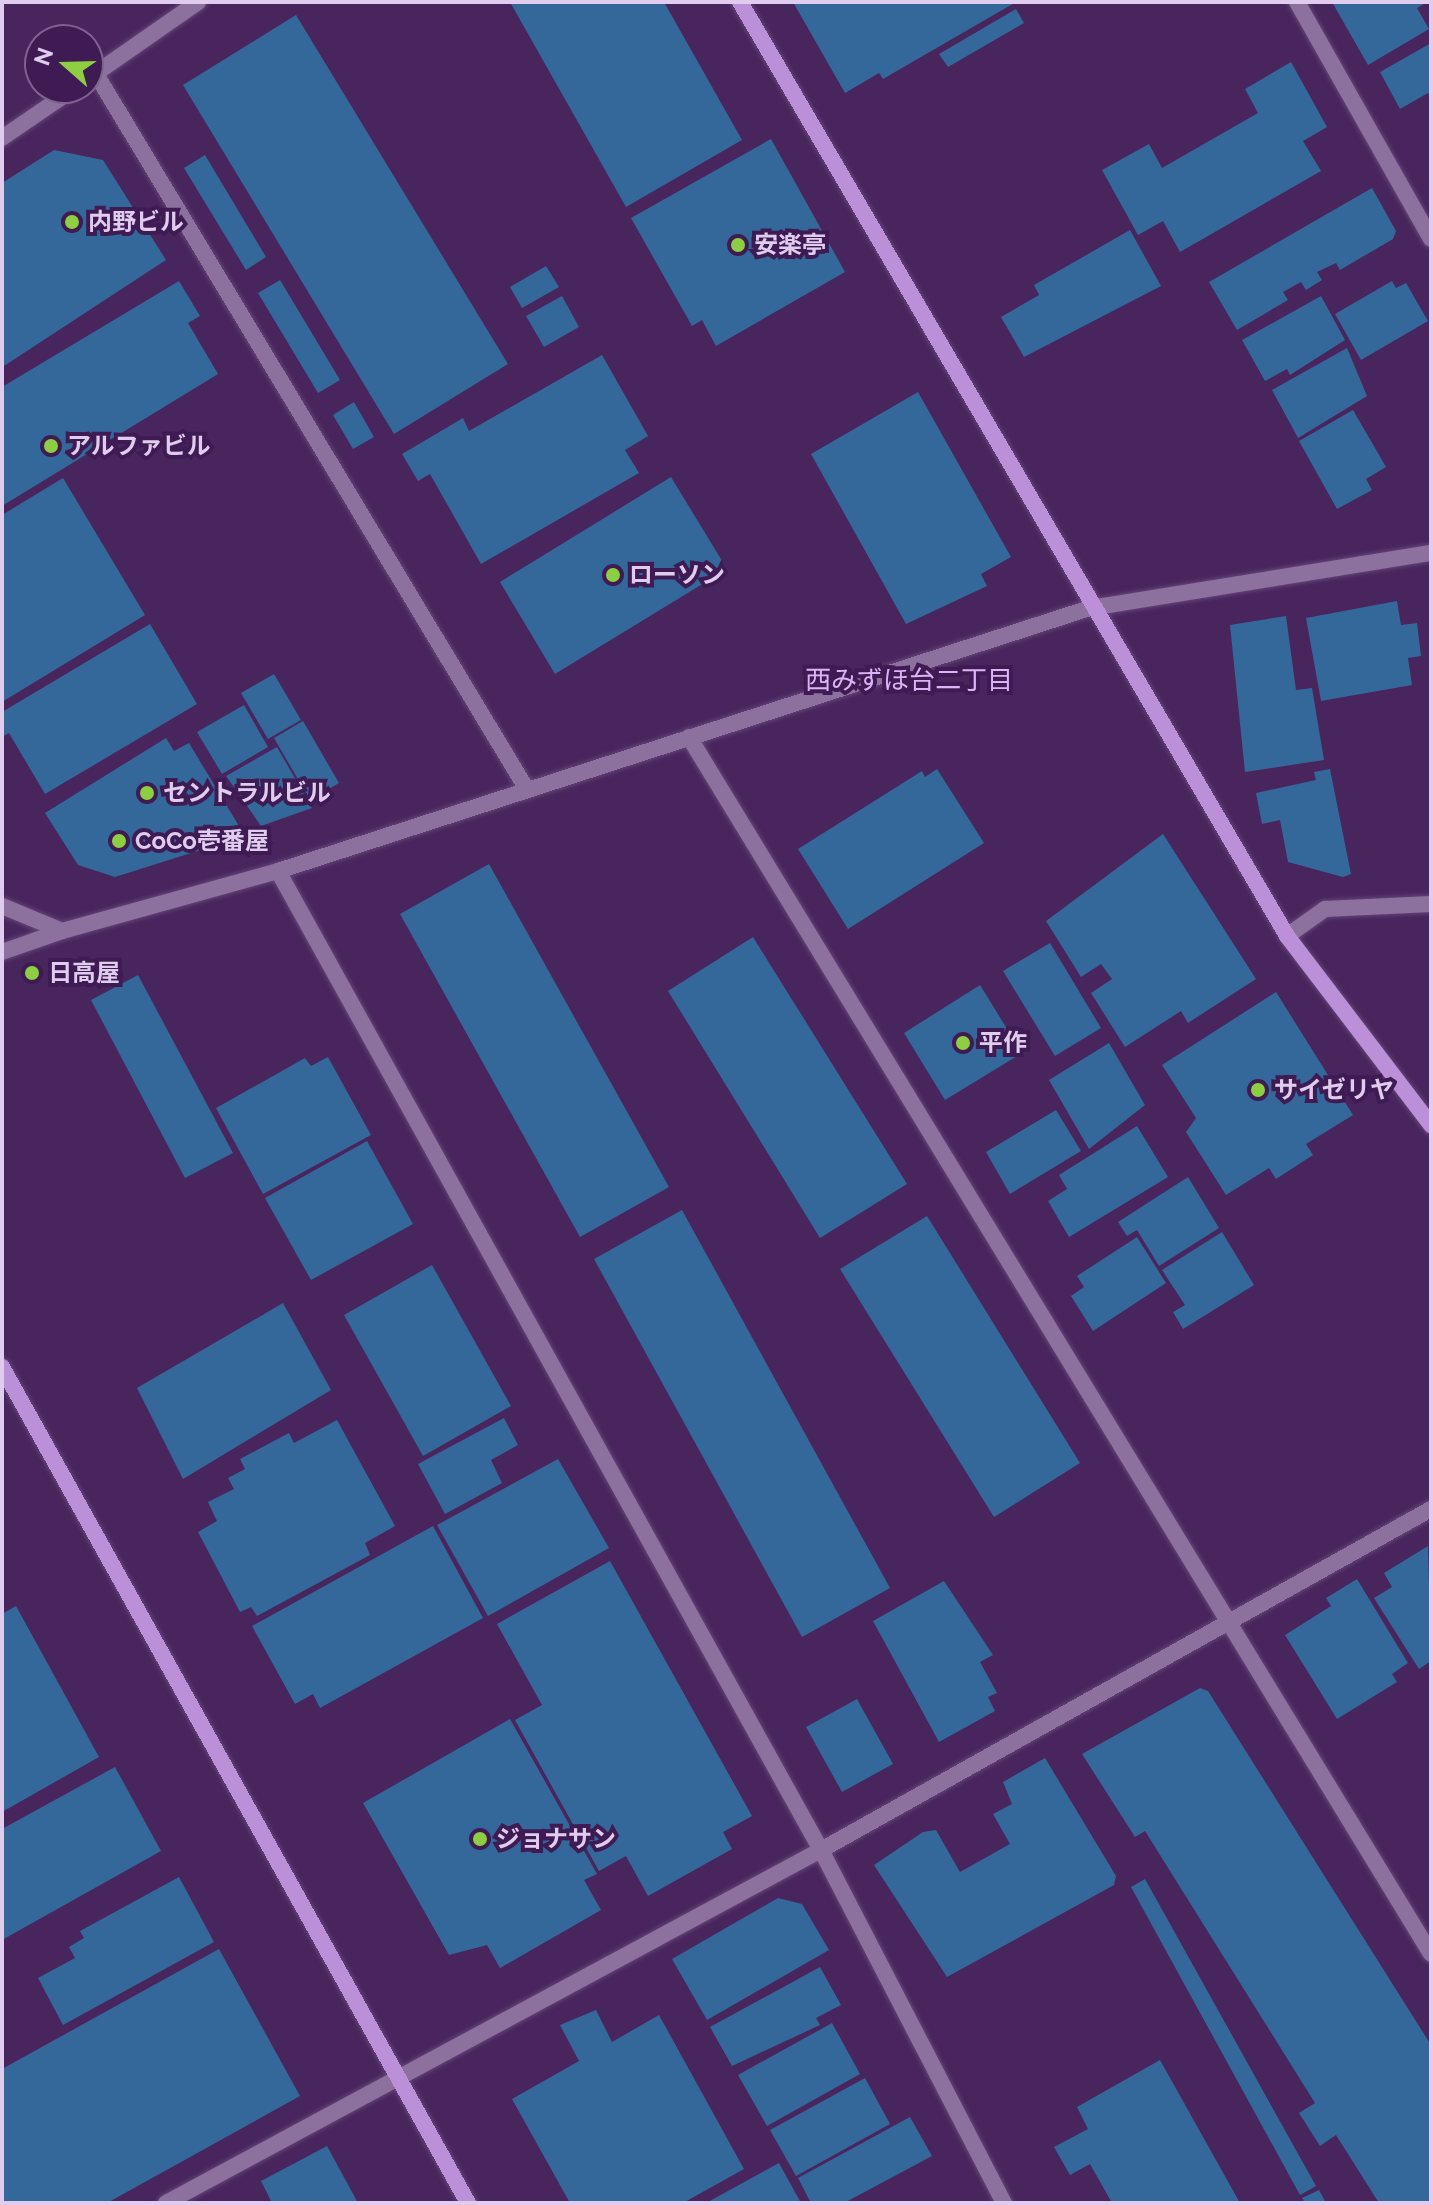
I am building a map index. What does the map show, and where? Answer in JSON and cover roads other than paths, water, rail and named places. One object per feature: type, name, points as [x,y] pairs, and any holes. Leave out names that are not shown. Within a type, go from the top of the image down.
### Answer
[{"type":"street","points":[[104,69],[198,2]]},
{"type":"street","points":[[740,2],[1090,608],[1287,936],[1431,1125]]},
{"type":"street","points":[[1297,2],[1431,239]]},
{"type":"street","points":[[104,97],[526,788]]},
{"type":"street","points":[[2,138],[52,104]]},
{"type":"street","points":[[2,952],[62,931],[278,871],[526,788],[1090,608],[1431,553]]},
{"type":"street","points":[[689,737],[1431,1954]]},
{"type":"street","points":[[278,871],[821,1850],[1004,2203]]},
{"type":"street","points":[[1287,936],[1325,909],[1431,904]]},
{"type":"street","points":[[2,906],[62,931]]},
{"type":"street","points":[[2,1367],[468,2203]]},
{"type":"street","points":[[166,2203],[398,2074],[821,1850],[1232,1623],[1431,1509]]},
{"type":"place","name":"内野ビル","points":[[72,222]]},
{"type":"place","name":"安楽亭","points":[[738,245]]},
{"type":"place","name":"アルファビル","points":[[51,446]]},
{"type":"place","name":"ローソン","points":[[613,575]]},
{"type":"place","name":"セントラルビル","points":[[147,793]]},
{"type":"place","name":"CoCo壱番屋","points":[[119,841]]},
{"type":"place","name":"日高屋","points":[[32,973]]},
{"type":"place","name":"平作","points":[[963,1043]]},
{"type":"place","name":"サイゼリヤ","points":[[1258,1090]]},
{"type":"place","name":"ジョナサン","points":[[480,1839]]},
{"type":"district","name":"西みずほ台二丁目","points":[[909,681]]}]
